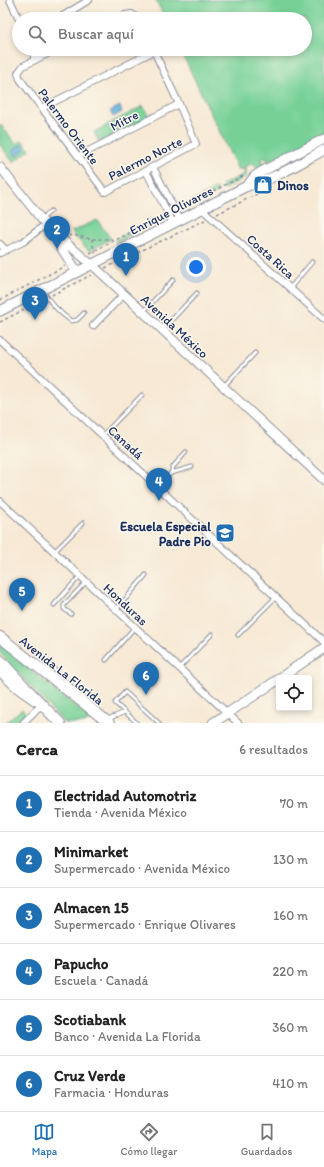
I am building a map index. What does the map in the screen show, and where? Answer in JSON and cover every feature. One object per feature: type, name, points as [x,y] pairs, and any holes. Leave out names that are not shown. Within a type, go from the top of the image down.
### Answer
[{"type":"main road","name":"Enrique Olivares","points":[[247,186],[260,172],[324,139]]},
{"type":"main road","name":"Enrique Olivares","points":[[0,311],[247,186],[273,177],[322,154]]},
{"type":"main road","points":[[59,237],[61,247],[77,272]]},
{"type":"main road","name":"Avenida La Florida","points":[[0,637],[107,721]]},
{"type":"main road","points":[[284,675],[324,648]]},
{"type":"main road","points":[[0,660],[41,705],[60,723]]},
{"type":"main road","points":[[213,723],[276,680]]},
{"type":"main road","points":[[94,723],[107,721]]},
{"type":"street","points":[[10,0],[16,12]]},
{"type":"street","points":[[70,12],[90,0]]},
{"type":"street","points":[[34,56],[34,60],[43,56]]},
{"type":"street","points":[[42,108],[142,56]]},
{"type":"street","points":[[156,56],[179,104]]},
{"type":"street","name":"Palermo Oriente","points":[[34,60],[23,66],[18,73],[20,79],[105,192]]},
{"type":"street","name":"Palermo Norte","points":[[105,192],[196,144],[179,104]]},
{"type":"street","name":"Mitre","points":[[79,156],[179,104]]},
{"type":"street","points":[[312,145],[322,154]]},
{"type":"street","name":"Avenida México","points":[[0,167],[43,222],[92,264],[223,387],[323,477]]},
{"type":"street","points":[[153,167],[175,210],[177,222]]},
{"type":"street","points":[[146,171],[168,213],[177,222]]},
{"type":"street","name":"Costa Rica","points":[[202,209],[324,319]]},
{"type":"street","points":[[0,244],[3,252],[23,242],[43,222]]},
{"type":"street","points":[[93,326],[124,294]]},
{"type":"street","name":"Canadá","points":[[0,340],[324,642]]},
{"type":"street","name":"Honduras","points":[[0,501],[238,723]]},
{"type":"street","points":[[0,672],[23,693],[41,705],[23,723]]},
{"type":"lane","points":[[43,222],[51,211]]},
{"type":"lane","points":[[290,288],[312,262]]},
{"type":"lane","points":[[143,312],[173,280]]},
{"type":"lane","points":[[43,289],[51,303],[62,315],[71,321],[77,320],[84,312]]},
{"type":"lane","points":[[162,330],[197,293]]},
{"type":"lane","points":[[223,387],[255,353]]},
{"type":"lane","points":[[102,436],[142,394]]},
{"type":"lane","points":[[171,474],[173,467],[186,452]]},
{"type":"lane","points":[[158,487],[171,474],[192,467]]},
{"type":"lane","points":[[54,552],[83,523]]},
{"type":"lane","points":[[116,610],[146,575]]},
{"type":"lane","points":[[54,604],[80,576]]},
{"type":"lane","points":[[71,614],[64,608],[64,605],[86,582]]},
{"type":"lane","points":[[238,635],[276,597]]},
{"type":"lane","points":[[106,660],[135,627]]},
{"type":"lane","points":[[179,668],[212,634]]},
{"type":"lane","points":[[43,658],[107,721],[125,712]]},
{"type":"lane","points":[[137,723],[115,703],[125,692],[158,723]]},
{"type":"path","points":[[175,210],[247,174]]},
{"type":"path","points":[[82,257],[168,213]]},
{"type":"path","points":[[59,237],[72,235],[92,239],[111,239],[113,242]]},
{"type":"path","points":[[92,239],[94,251]]},
{"type":"path","points":[[0,300],[71,263]]},
{"type":"green space","points":[[156,0],[324,0],[324,134],[268,162],[265,157],[262,159],[264,165],[258,168],[256,168],[253,163],[244,167],[247,174],[246,177],[224,189],[222,185],[244,174],[244,168],[238,170],[183,56],[312,56],[312,12],[162,12]]},
{"type":"green space","points":[[143,106],[149,117],[99,142],[94,132]]},
{"type":"green space","points":[[0,124],[16,144],[22,140],[30,150],[13,162],[0,145]]},
{"type":"green space","points":[[217,188],[218,192],[183,210],[181,206]]},
{"type":"green space","points":[[162,216],[164,219],[116,243],[115,240]]},
{"type":"green space","points":[[97,220],[111,239],[89,251],[71,232]]},
{"type":"green space","points":[[0,642],[16,658],[91,719],[84,723],[64,723],[0,653]]},
{"type":"green space","points":[[22,709],[27,714],[16,723],[5,723]]},
{"type":"water","points":[[120,106],[122,112],[113,117],[110,111]]},
{"type":"water","points":[[21,144],[25,149],[16,156],[12,151]]},
{"type":"place","name":"Dinos","points":[[263,185]]},
{"type":"place","name":"Minimarket","points":[[57,249]]},
{"type":"place","name":"Electridad Automotriz","points":[[126,276]]},
{"type":"place","name":"Almacen 15","points":[[35,320]]},
{"type":"place","name":"Papucho","points":[[159,501]]},
{"type":"place","name":"Escuela Especial Padre Pio","points":[[225,533]]},
{"type":"place","name":"Scotiabank","points":[[22,611]]},
{"type":"place","name":"Cruz Verde","points":[[146,695]]}]
